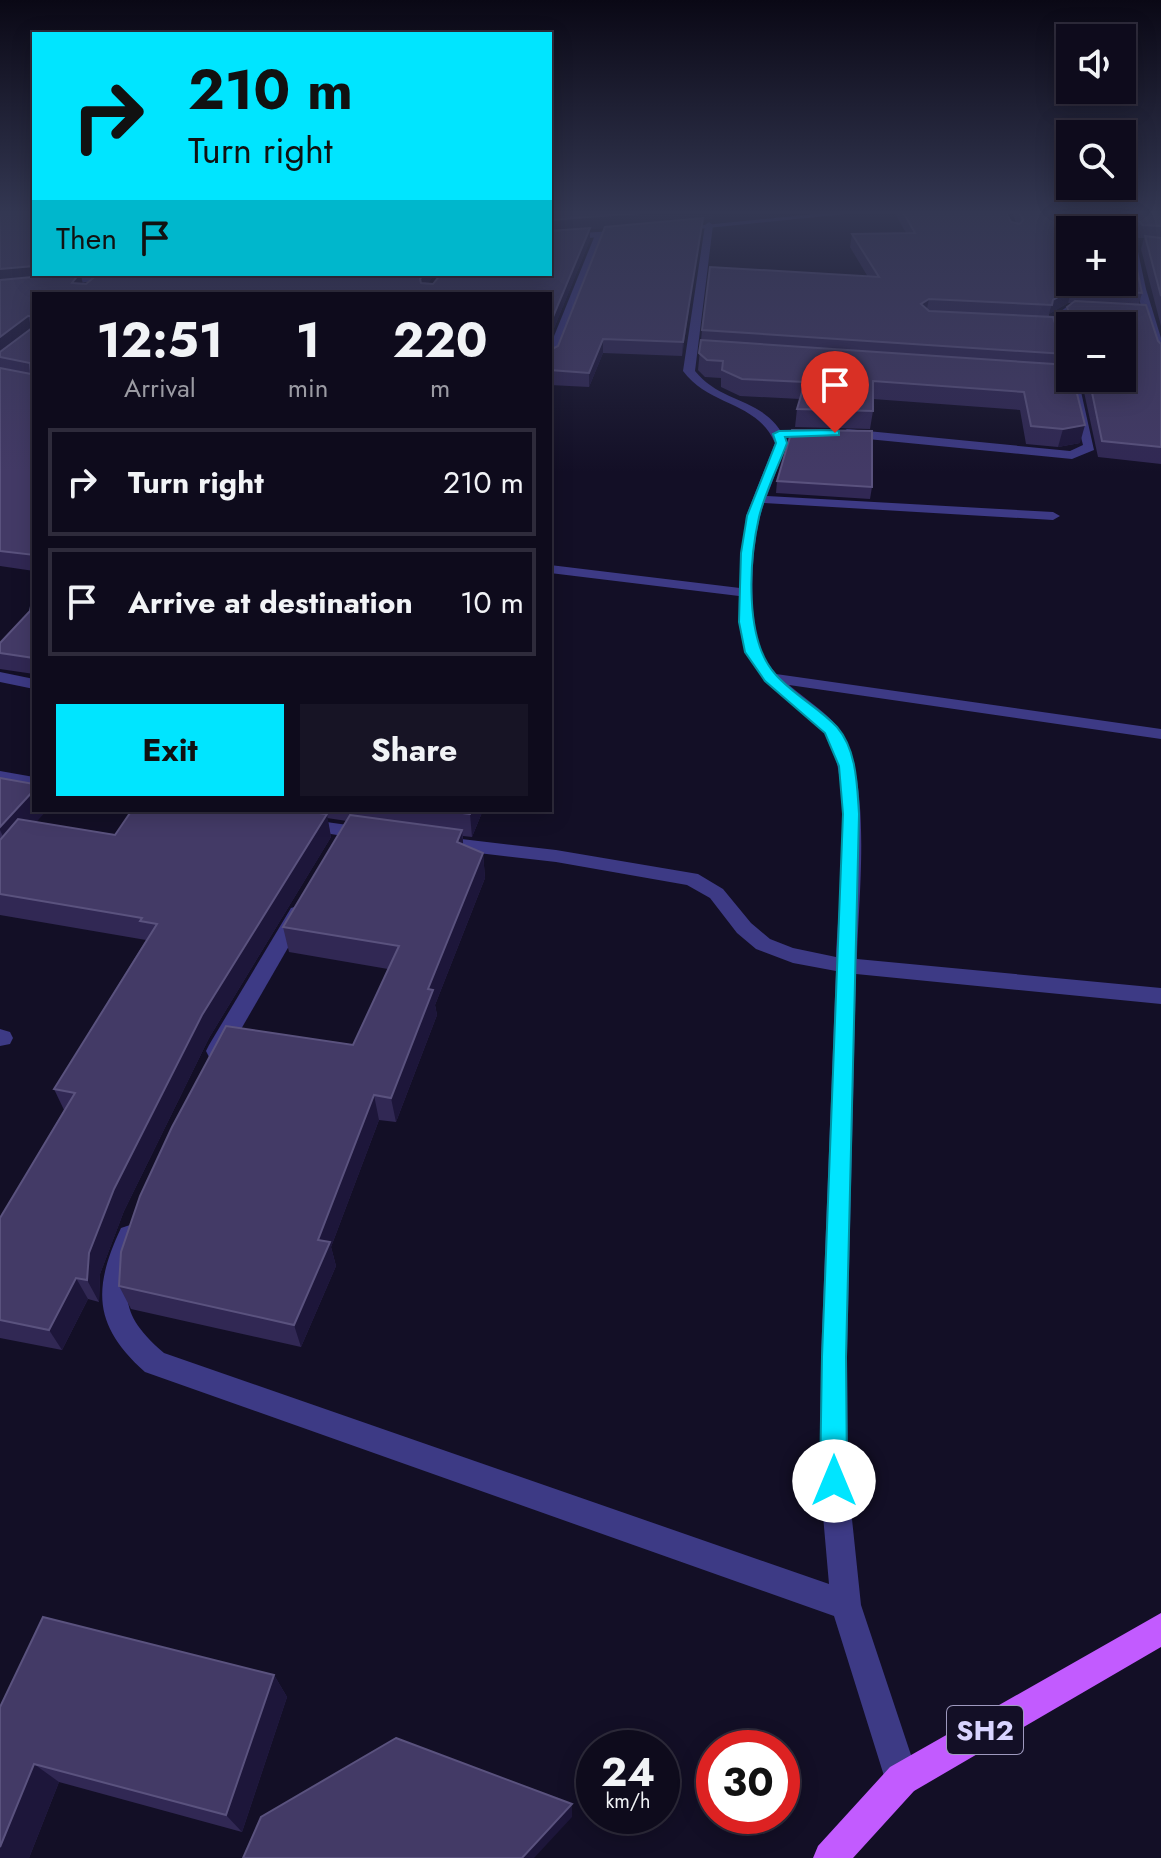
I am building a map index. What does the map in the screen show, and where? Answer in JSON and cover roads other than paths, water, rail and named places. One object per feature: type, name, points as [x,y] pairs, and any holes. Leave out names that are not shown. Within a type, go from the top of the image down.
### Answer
[{"type":"main road","name":"SH2","points":[[830,1858],[902,1779],[1161,1629]]},
{"type":"street","points":[[552,354],[574,299]]},
{"type":"street","points":[[703,299],[698,351],[689,371],[696,384],[706,391],[763,413],[785,434],[751,529],[746,622],[752,652],[771,678],[832,731],[847,766],[851,814],[834,1481],[846,1605],[902,1779]]},
{"type":"street","points":[[1146,299],[1161,355]]},
{"type":"street","points":[[1064,312],[1068,309],[1108,311]]},
{"type":"street","points":[[1136,312],[1149,313]]},
{"type":"street","points":[[1042,324],[1056,325]]},
{"type":"street","points":[[829,433],[926,439],[1072,455],[1090,447],[1075,392]]},
{"type":"street","points":[[760,499],[1053,516]]},
{"type":"street","points":[[552,569],[747,593]]},
{"type":"street","points":[[0,677],[32,684]]},
{"type":"street","points":[[771,678],[1161,734]]},
{"type":"street","points":[[0,776],[32,782]]},
{"type":"street","points":[[286,822],[393,837]]},
{"type":"street","points":[[332,857],[348,831]]},
{"type":"street","points":[[422,840],[556,856],[691,879],[711,886],[728,902],[741,925],[763,944],[799,957],[848,966],[1161,996]]},
{"type":"street","points":[[203,1079],[223,1039],[309,895]]},
{"type":"street","points":[[139,1212],[116,1275],[114,1312],[128,1341],[155,1363],[846,1605]]}]
